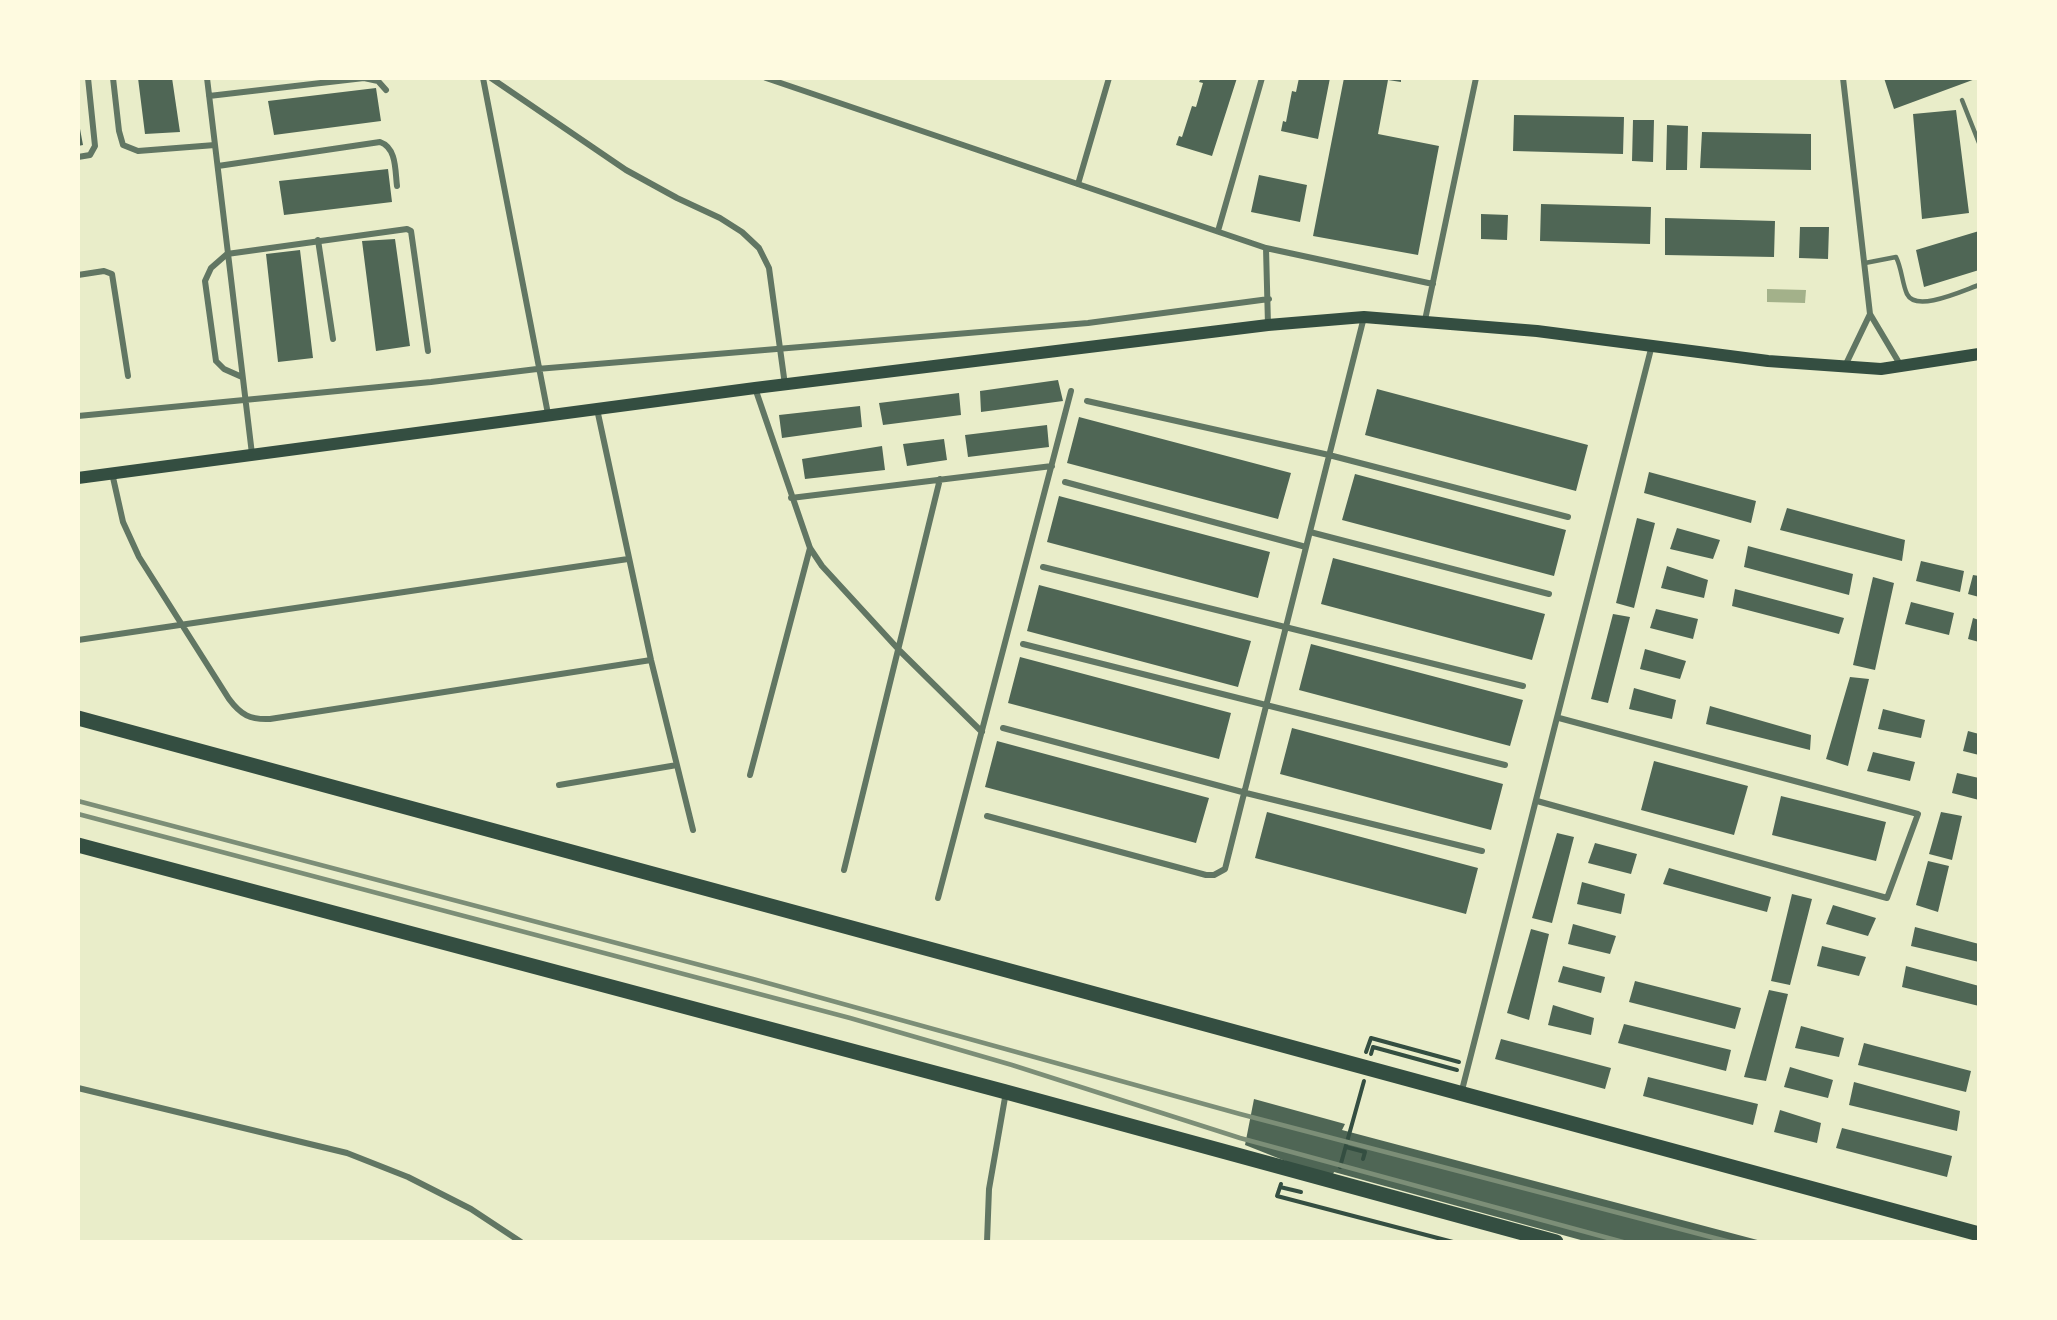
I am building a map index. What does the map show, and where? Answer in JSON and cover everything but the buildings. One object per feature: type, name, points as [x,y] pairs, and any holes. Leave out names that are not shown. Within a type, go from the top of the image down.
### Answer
[{"type":"main road","points":[[78,478],[754,388],[1268,325],[1364,317],[1425,320],[1652,345],[1768,361],[1881,369],[1979,354]]},
{"type":"main road","points":[[78,718],[1366,1065],[1461,1094],[1979,1234]]},
{"type":"main road","points":[[78,845],[1006,1092],[1548,1241]]},
{"type":"street","points":[[78,157],[90,155],[95,146],[88,78]]},
{"type":"street","points":[[113,78],[119,131],[123,145],[138,151],[214,146]]},
{"type":"street","points":[[207,78],[252,454]]},
{"type":"street","points":[[209,96],[364,78],[378,81],[387,90]]},
{"type":"street","points":[[483,78],[537,369],[548,414]]},
{"type":"street","points":[[491,78],[626,170],[742,232],[759,248],[769,268],[785,385]]},
{"type":"street","points":[[766,78],[1266,248],[1433,284]]},
{"type":"street","points":[[1078,184],[1109,78]]},
{"type":"street","points":[[1218,231],[1262,78]]},
{"type":"street","points":[[1425,320],[1476,78]]},
{"type":"street","points":[[1843,78],[1870,314],[1901,366]]},
{"type":"street","points":[[218,166],[380,142],[387,144],[392,152],[397,186]]},
{"type":"street","points":[[242,377],[224,369],[216,361],[206,281],[210,268],[227,254],[318,240],[407,229],[411,231],[428,351]]},
{"type":"street","points":[[318,240],[333,339]]},
{"type":"street","points":[[1266,248],[1268,325]]},
{"type":"street","points":[[78,275],[104,272],[112,274],[128,376]]},
{"type":"street","points":[[78,416],[537,369],[1088,323],[1269,298]]},
{"type":"street","points":[[1845,366],[1870,314]]},
{"type":"street","points":[[987,816],[1214,875],[1225,869],[1246,793],[1364,317]]},
{"type":"street","points":[[1461,1094],[1559,718],[1652,345]]},
{"type":"street","points":[[754,388],[810,548],[822,566],[900,651],[982,732]]},
{"type":"street","points":[[938,898],[1071,391]]},
{"type":"street","points":[[1087,401],[1329,455],[1568,517]]},
{"type":"street","points":[[597,409],[651,660],[693,830]]},
{"type":"street","points":[[791,498],[1052,466]]},
{"type":"street","points":[[112,473],[126,531],[140,557],[240,714],[258,719],[651,660]]},
{"type":"street","points":[[844,870],[900,651],[940,479]]},
{"type":"street","points":[[1065,482],[1306,547]]},
{"type":"street","points":[[1310,532],[1549,594]]},
{"type":"street","points":[[750,775],[810,548]]},
{"type":"street","points":[[78,640],[628,558]]},
{"type":"street","points":[[1043,567],[1523,686]]},
{"type":"street","points":[[1023,644],[1506,765]]},
{"type":"street","points":[[1537,801],[1887,898],[1918,814],[1559,718]]},
{"type":"street","points":[[1003,728],[1246,793],[1482,851]]},
{"type":"street","points":[[559,785],[677,765]]},
{"type":"street","points":[[78,1088],[347,1153],[408,1177],[471,1209],[521,1242]]},
{"type":"street","points":[[987,1242],[988,1189],[1006,1092]]},
{"type":"lane","points":[[1962,100],[1979,143]]},
{"type":"lane","points":[[1865,262],[1896,257],[1908,297],[1916,302],[1928,302],[1979,285]]},
{"type":"path","points":[[1339,1170],[1371,1038],[1463,1063],[1461,1071],[1373,1047],[1366,1065]]},
{"type":"path","points":[[1346,1147],[1365,1152],[1363,1159]]},
{"type":"path","points":[[1280,1187],[1277,1196],[1453,1242]]},
{"type":"shaded area","points":[[1767,289],[1806,290],[1805,303],[1767,302]]},
{"type":"railway","points":[[78,801],[753,979],[1240,1114],[1730,1242]]},
{"type":"railway","points":[[78,814],[850,1018],[1012,1065],[1240,1138],[1623,1242]]}]
